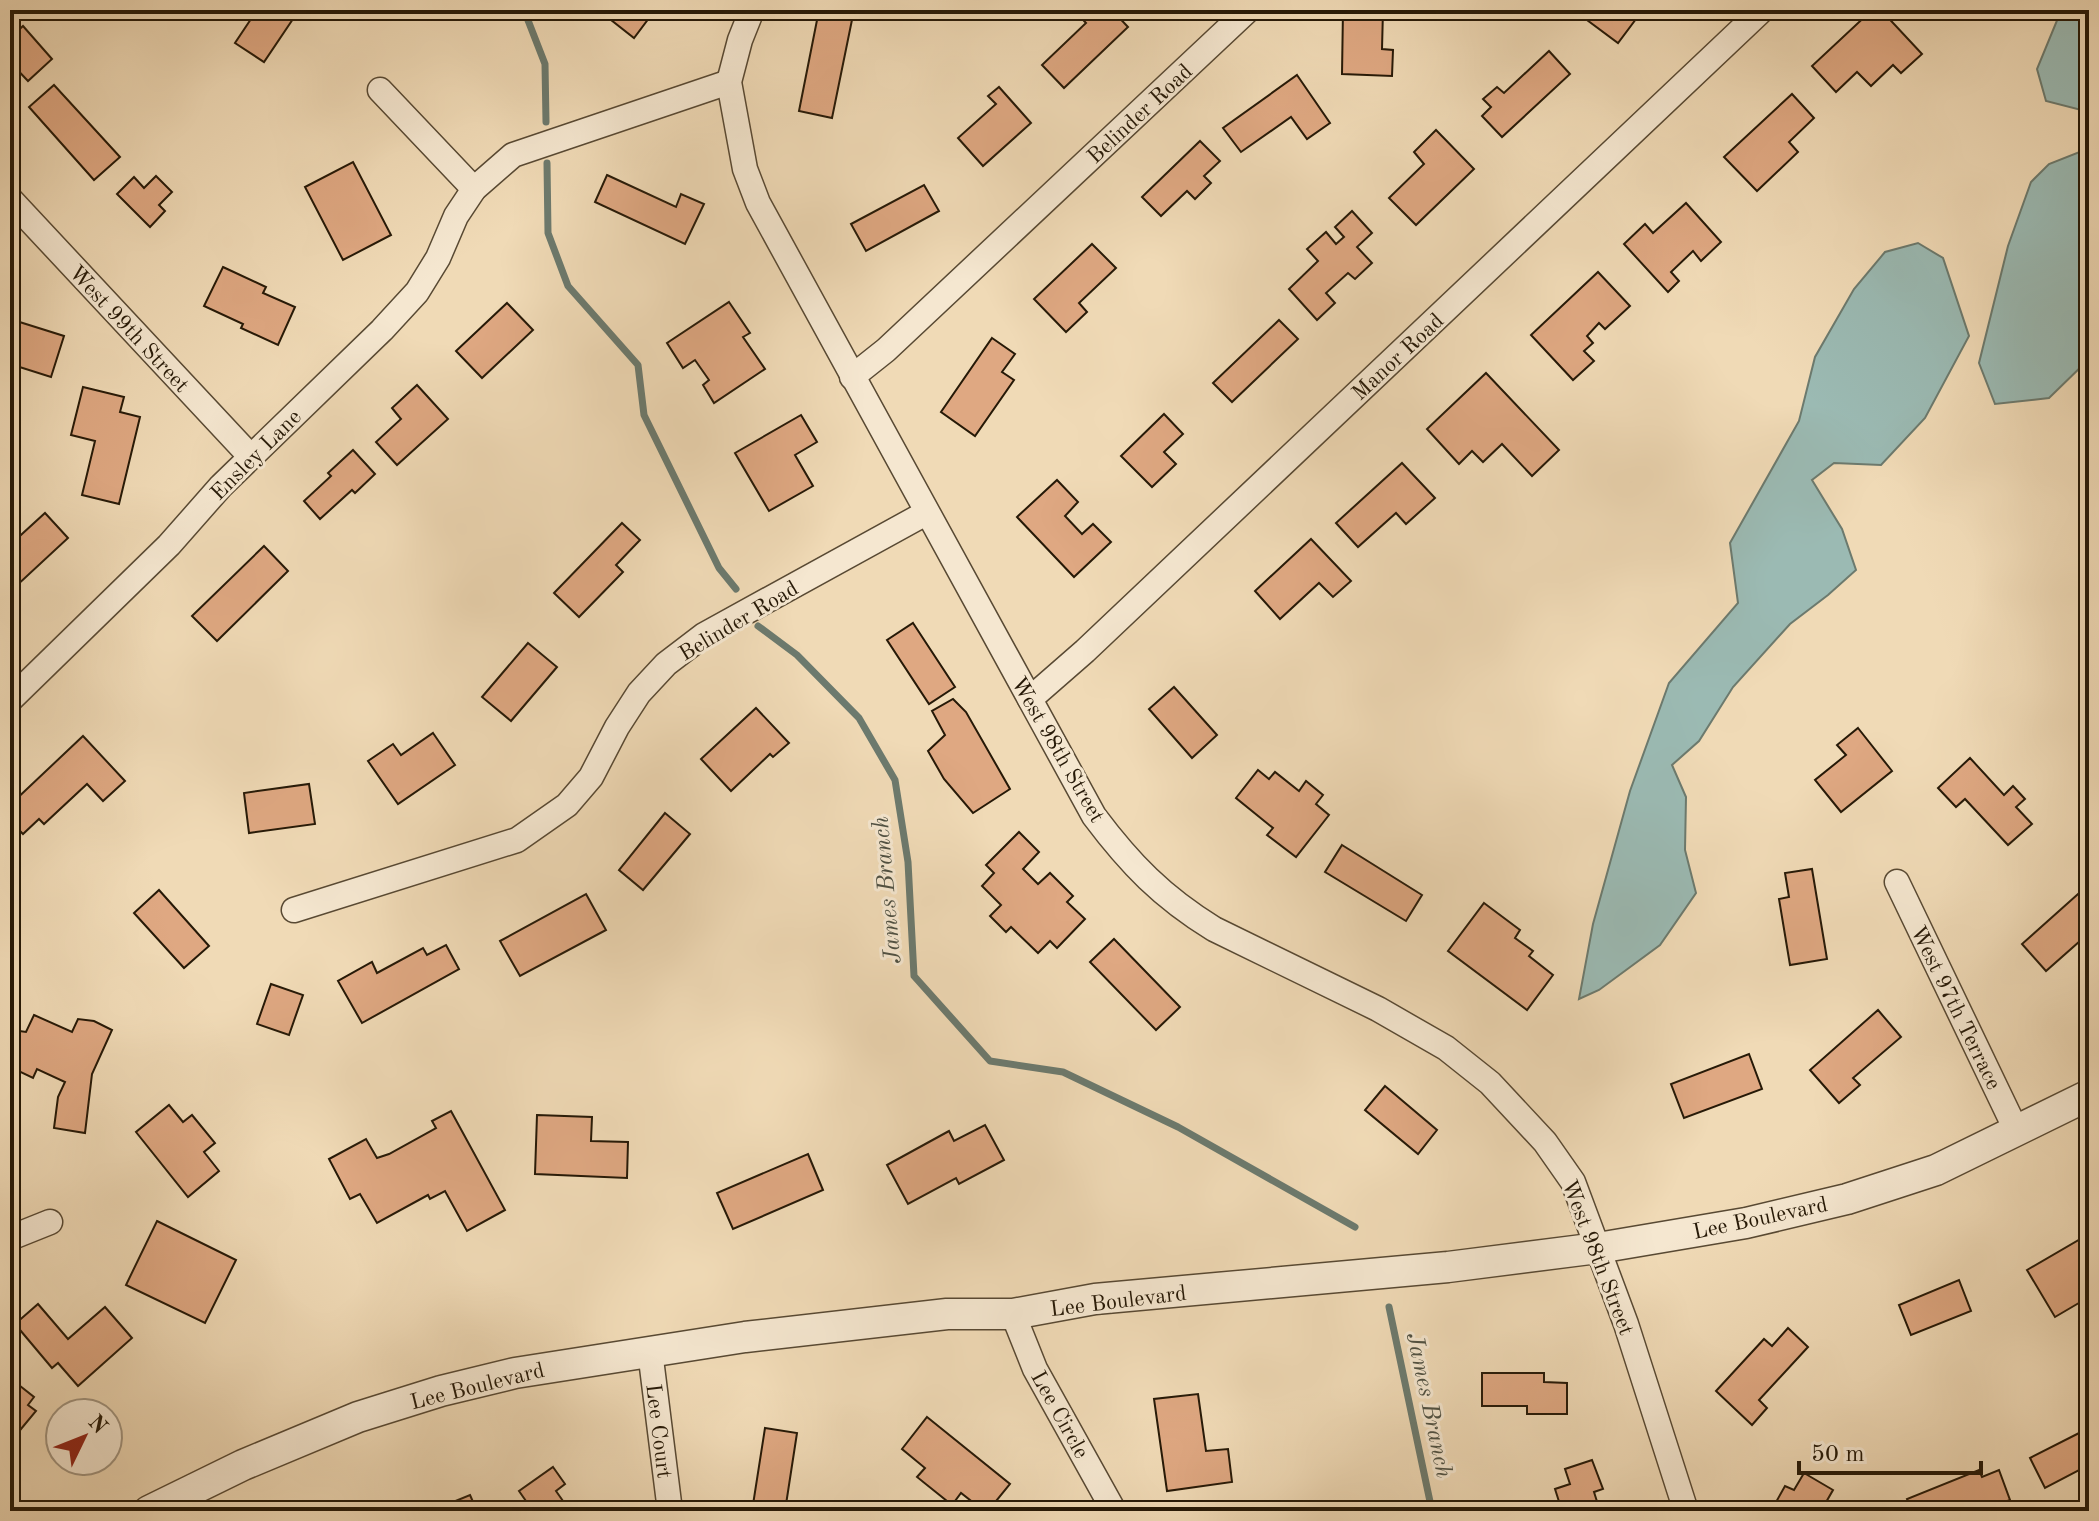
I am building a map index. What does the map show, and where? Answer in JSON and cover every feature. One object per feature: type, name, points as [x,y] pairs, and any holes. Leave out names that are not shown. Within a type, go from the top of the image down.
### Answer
[{"type":"street","points":[[729,82],[752,10]]},
{"type":"street","name":"Belinder Road","points":[[852,377],[886,350],[1248,10]]},
{"type":"street","name":"Manor Road","points":[[1030,699],[1085,651],[1762,10]]},
{"type":"street","name":"Ensley Lane","points":[[10,700],[382,330],[417,292],[438,258],[456,216],[474,189],[513,155],[729,82]]},
{"type":"street","name":"West 98th Street","points":[[729,82],[745,169],[758,203],[1094,816],[1126,858],[1166,896],[1214,929],[1378,1009],[1446,1048],[1490,1083],[1545,1142],[1573,1182],[1626,1324],[1686,1511]]},
{"type":"street","points":[[380,90],[474,189]]},
{"type":"street","name":"West 99th Street","points":[[10,199],[251,457]]},
{"type":"street","name":"Belinder Road","points":[[294,910],[517,840],[549,820],[591,777],[632,704],[666,664],[704,635],[926,513]]},
{"type":"street","name":"West 97th Terrace","points":[[1897,882],[2017,1132]]},
{"type":"street","name":"Lee Boulevard","points":[[149,1511],[243,1465],[358,1417],[441,1391],[515,1373],[745,1337],[947,1314],[1013,1314],[1095,1299],[1405,1272],[1598,1248],[1746,1223],[1847,1199],[1936,1170],[2089,1095]]},
{"type":"street","points":[[10,1238],[50,1222]]},
{"type":"street","name":"Lee Circle","points":[[1013,1314],[1035,1369],[1114,1511]]},
{"type":"street","name":"Lee Court","points":[[650,1351],[670,1511]]},
{"type":"water","points":[[2073,10],[2089,10],[2089,112],[2046,101],[2037,69],[2058,18]]},
{"type":"water","points":[[2082,151],[2089,153],[2089,359],[2049,398],[1995,404],[1979,363],[2008,246],[2031,182],[2049,164]]},
{"type":"water","points":[[1918,243],[1943,258],[1969,336],[1925,418],[1881,465],[1834,463],[1812,480],[1842,529],[1856,570],[1790,624],[1733,687],[1699,741],[1672,765],[1686,797],[1685,850],[1696,893],[1660,945],[1599,990],[1579,999],[1593,924],[1630,791],[1669,683],[1738,603],[1730,543],[1799,421],[1815,357],[1854,289],[1885,252]]},
{"type":"building","points":[[257,10],[299,10],[264,62],[235,43]]},
{"type":"building","points":[[610,10],[655,10],[634,38],[606,16]]},
{"type":"building","points":[[819,10],[854,10],[832,118],[799,111]]},
{"type":"building","points":[[1074,10],[1112,10],[1128,27],[1064,88],[1042,65],[1086,23]]},
{"type":"building","points":[[1343,10],[1383,10],[1382,49],[1393,50],[1392,76],[1342,74]]},
{"type":"building","points":[[1594,10],[1624,10],[1636,19],[1618,43],[1587,20]]},
{"type":"building","points":[[1872,10],[1881,10],[1922,54],[1901,73],[1893,65],[1871,86],[1857,72],[1836,92],[1812,66]]},
{"type":"building","points":[[23,26],[52,59],[28,81],[10,62],[10,33],[12,36]]},
{"type":"building","points":[[1549,51],[1570,74],[1502,137],[1482,116],[1491,107],[1483,99],[1497,87],[1504,93]]},
{"type":"building","points":[[1297,75],[1330,123],[1307,139],[1291,117],[1241,152],[1223,128]]},
{"type":"building","points":[[54,85],[120,157],[94,180],[29,107]]},
{"type":"building","points":[[999,87],[1031,123],[983,166],[958,138],[996,104],[988,96]]},
{"type":"building","points":[[1792,94],[1814,118],[1789,142],[1798,152],[1757,191],[1724,157]]},
{"type":"building","points":[[1436,130],[1474,169],[1416,225],[1389,198],[1424,164],[1414,152]]},
{"type":"building","points":[[1200,141],[1220,161],[1204,176],[1211,183],[1195,199],[1187,191],[1161,216],[1142,197]]},
{"type":"building","points":[[353,162],[391,235],[343,260],[305,187]]},
{"type":"building","points":[[607,175],[676,207],[681,194],[704,204],[685,244],[595,202]]},
{"type":"building","points":[[156,176],[172,192],[159,205],[165,211],[150,227],[117,194],[134,177],[144,188]]},
{"type":"building","points":[[924,185],[939,211],[866,251],[851,224]]},
{"type":"building","points":[[1686,203],[1721,242],[1701,261],[1693,251],[1671,272],[1679,281],[1668,292],[1624,244],[1645,224],[1653,233]]},
{"type":"building","points":[[1352,211],[1372,233],[1357,247],[1372,263],[1355,279],[1348,273],[1326,293],[1335,303],[1317,320],[1289,289],[1318,261],[1307,249],[1326,232],[1336,244],[1344,237],[1335,227]]},
{"type":"building","points":[[1092,244],[1116,268],[1079,303],[1087,312],[1066,332],[1034,299]]},
{"type":"building","points":[[223,267],[266,287],[263,293],[295,307],[278,345],[204,306]]},
{"type":"building","points":[[1598,272],[1630,306],[1605,329],[1599,323],[1587,336],[1593,343],[1584,351],[1594,361],[1573,380],[1531,335]]},
{"type":"building","points":[[729,302],[750,333],[743,337],[765,369],[714,403],[703,385],[709,380],[695,360],[683,368],[667,343]]},
{"type":"building","points":[[507,303],[533,330],[482,378],[456,351]]},
{"type":"building","points":[[10,319],[64,336],[51,377],[10,364]]},
{"type":"building","points":[[1279,320],[1298,339],[1232,402],[1213,383]]},
{"type":"building","points":[[992,338],[1015,354],[1002,372],[1014,380],[975,436],[941,412]]},
{"type":"building","points":[[1486,373],[1559,450],[1532,476],[1502,444],[1483,462],[1472,451],[1459,464],[1427,429]]},
{"type":"building","points":[[417,385],[448,419],[397,465],[376,442],[401,419],[392,408]]},
{"type":"building","points":[[83,387],[124,397],[120,412],[140,417],[119,504],[82,495],[95,441],[71,435]]},
{"type":"building","points":[[1164,414],[1183,434],[1164,452],[1176,464],[1152,487],[1121,456]]},
{"type":"building","points":[[801,415],[817,442],[795,455],[813,486],[769,511],[735,453]]},
{"type":"building","points":[[353,450],[375,474],[320,519],[304,501]]},
{"type":"building","points":[[1402,463],[1435,498],[1406,524],[1396,513],[1358,547],[1336,523]]},
{"type":"building","points":[[1057,480],[1078,502],[1065,516],[1082,534],[1093,524],[1111,542],[1074,577],[1017,517]]},
{"type":"building","points":[[45,513],[68,538],[14,588],[19,593],[10,601],[10,545]]},
{"type":"building","points":[[622,523],[640,540],[616,565],[623,572],[579,617],[554,593]]},
{"type":"building","points":[[1311,539],[1351,581],[1333,597],[1319,583],[1280,619],[1255,591]]},
{"type":"building","points":[[264,546],[288,571],[217,641],[192,616]]},
{"type":"building","points":[[913,623],[955,687],[929,704],[887,640]]},
{"type":"building","points":[[528,643],[557,667],[511,721],[482,697]]},
{"type":"building","points":[[1174,687],[1217,735],[1192,758],[1149,709]]},
{"type":"building","points":[[953,699],[966,712],[1010,789],[973,813],[944,779],[928,751],[945,735],[932,711]]},
{"type":"building","points":[[756,708],[789,743],[773,757],[770,754],[731,791],[701,759]]},
{"type":"building","points":[[1858,728],[1892,771],[1841,812],[1815,780],[1846,755],[1837,745]]},
{"type":"building","points":[[433,733],[455,765],[398,804],[368,761],[393,744],[401,755]]},
{"type":"building","points":[[83,736],[125,781],[103,801],[87,784],[44,824],[39,819],[23,834],[10,821],[10,805]]},
{"type":"building","points":[[1970,758],[2004,795],[2013,786],[2025,799],[2016,807],[2032,824],[2008,845],[1965,799],[1956,807],[1938,788]]},
{"type":"building","points":[[1258,770],[1269,779],[1275,772],[1299,791],[1306,781],[1323,795],[1316,804],[1329,815],[1296,857],[1267,835],[1273,828],[1236,798]]},
{"type":"building","points":[[309,784],[315,824],[249,833],[244,793]]},
{"type":"building","points":[[665,813],[690,834],[643,890],[619,870]]},
{"type":"building","points":[[1019,832],[1039,852],[1023,869],[1038,884],[1050,873],[1073,896],[1067,902],[1085,919],[1057,948],[1050,941],[1038,953],[1011,927],[1006,932],[990,916],[1001,905],[982,886],[994,873],[986,865]]},
{"type":"building","points":[[1342,845],[1422,895],[1406,921],[1325,872]]},
{"type":"building","points":[[1812,869],[1827,959],[1790,965],[1779,899],[1789,897],[1785,873]]},
{"type":"building","points":[[2087,886],[2089,933],[2046,971],[2022,944]]},
{"type":"building","points":[[159,890],[209,946],[184,968],[134,913]]},
{"type":"building","points":[[586,894],[606,930],[520,976],[500,941]]},
{"type":"building","points":[[1484,903],[1520,930],[1515,938],[1533,951],[1529,956],[1553,975],[1527,1010],[1448,951]]},
{"type":"building","points":[[1114,939],[1180,1007],[1156,1030],[1090,962]]},
{"type":"building","points":[[446,945],[459,969],[362,1023],[338,981],[372,962],[377,973],[423,948],[427,955]]},
{"type":"building","points":[[271,984],[303,995],[289,1035],[257,1024]]},
{"type":"building","points":[[1878,1010],[1901,1037],[1853,1078],[1860,1085],[1839,1103],[1810,1070]]},
{"type":"building","points":[[34,1015],[72,1032],[78,1019],[94,1021],[112,1030],[92,1074],[85,1133],[54,1128],[58,1097],[65,1082],[37,1069],[33,1078],[10,1067],[12,1030],[26,1032]]},
{"type":"building","points":[[1749,1054],[1762,1089],[1684,1118],[1671,1084]]},
{"type":"building","points":[[1385,1086],[1437,1130],[1418,1154],[1365,1110]]},
{"type":"building","points":[[169,1105],[183,1122],[192,1115],[215,1143],[204,1152],[219,1171],[188,1197],[136,1132]]},
{"type":"building","points":[[451,1111],[505,1210],[467,1231],[445,1191],[430,1199],[428,1195],[377,1223],[360,1194],[350,1199],[329,1159],[366,1139],[377,1158],[389,1154],[436,1128],[432,1121]]},
{"type":"building","points":[[537,1115],[592,1117],[591,1141],[628,1142],[627,1178],[535,1174]]},
{"type":"building","points":[[985,1125],[1004,1160],[959,1184],[956,1178],[908,1204],[887,1165],[949,1131],[954,1141]]},
{"type":"building","points":[[808,1154],[823,1190],[733,1229],[717,1193]]},
{"type":"building","points":[[157,1221],[236,1260],[205,1323],[126,1285]]},
{"type":"building","points":[[2089,1234],[2089,1297],[2055,1317],[2027,1270]]},
{"type":"building","points":[[1959,1280],[1971,1311],[1911,1335],[1899,1305]]},
{"type":"building","points":[[38,1304],[68,1339],[105,1307],[132,1338],[78,1386],[58,1363],[52,1368],[15,1324]]},
{"type":"building","points":[[1788,1328],[1808,1347],[1759,1400],[1767,1408],[1752,1425],[1716,1391],[1764,1339],[1772,1346]]},
{"type":"building","points":[[1482,1373],[1544,1373],[1544,1382],[1567,1383],[1567,1414],[1527,1414],[1527,1406],[1482,1406]]},
{"type":"building","points":[[10,1378],[34,1397],[28,1405],[36,1411],[21,1429],[10,1420]]},
{"type":"building","points":[[1198,1394],[1206,1451],[1228,1449],[1232,1482],[1167,1491],[1154,1399]]},
{"type":"building","points":[[927,1417],[1010,1484],[988,1511],[961,1493],[952,1505],[917,1477],[925,1468],[902,1449]]},
{"type":"building","points":[[765,1428],[797,1433],[785,1511],[752,1511]]},
{"type":"building","points":[[2089,1428],[2089,1465],[2045,1488],[2030,1458]]},
{"type":"building","points":[[1592,1460],[1603,1489],[1594,1492],[1600,1511],[1562,1511],[1555,1489],[1570,1484],[1565,1469]]},
{"type":"building","points":[[553,1467],[565,1484],[556,1491],[570,1511],[533,1511],[519,1491]]},
{"type":"building","points":[[1979,1470],[1982,1477],[1999,1470],[2010,1500],[1982,1511],[1912,1511],[1907,1499]]},
{"type":"building","points":[[1804,1473],[1833,1490],[1825,1504],[1836,1511],[1771,1511],[1785,1486],[1794,1490]]},
{"type":"building","points":[[470,1495],[477,1511],[431,1511]]},
{"type":"waterway","name":"James Branch","points":[[524,10],[545,64],[546,122]]},
{"type":"waterway","name":"James Branch","points":[[547,163],[548,233],[568,286],[638,365],[644,415],[719,568],[736,589]]},
{"type":"waterway","name":"James Branch","points":[[758,626],[797,655],[859,718],[895,780],[908,862],[914,976],[990,1061],[1063,1072],[1178,1127],[1355,1227]]},
{"type":"waterway","name":"James Branch","points":[[1389,1307],[1432,1511]]}]
